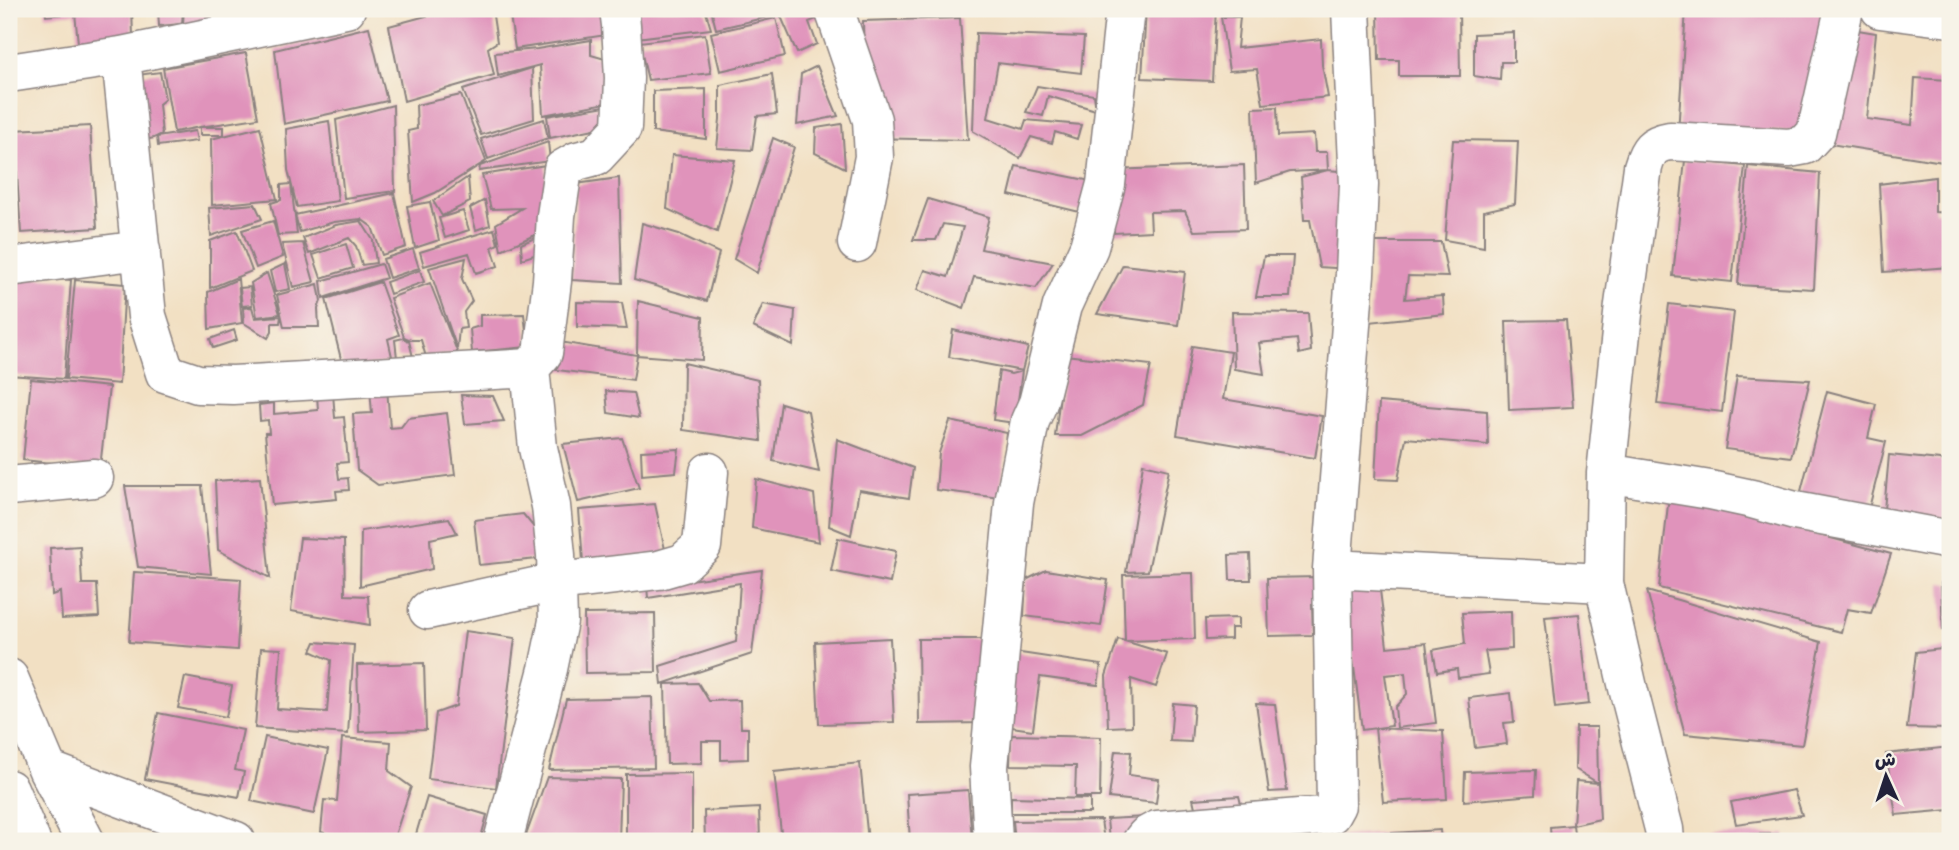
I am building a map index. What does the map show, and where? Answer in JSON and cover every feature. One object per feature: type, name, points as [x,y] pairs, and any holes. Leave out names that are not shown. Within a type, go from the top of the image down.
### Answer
[{"type":"street","points":[[9,73],[121,55],[346,9]]},
{"type":"street","points":[[503,841],[558,621],[551,506],[538,448],[530,368],[542,353],[563,169],[577,161],[596,156],[622,128],[624,78],[618,9]]},
{"type":"street","points":[[834,9],[872,120],[874,157],[857,243]]},
{"type":"street","points":[[993,841],[989,766],[1014,503],[1030,421],[1038,404],[1062,306],[1089,247],[1106,184],[1125,9]]},
{"type":"street","points":[[1142,841],[1157,830],[1323,816],[1331,814],[1336,805],[1332,569],[1354,287],[1359,185],[1351,9]]},
{"type":"street","points":[[1665,841],[1604,583],[1606,473],[1624,305],[1643,167],[1648,152],[1658,143],[1670,141],[1789,148],[1805,145],[1816,133],[1844,9]]},
{"type":"street","points":[[1887,9],[1950,18]]},
{"type":"street","points":[[121,55],[147,316],[164,373],[198,384],[233,385],[530,368]]},
{"type":"street","points":[[9,267],[141,250]]},
{"type":"street","points":[[428,610],[557,582],[659,570],[683,563],[702,546],[709,472]]},
{"type":"street","points":[[1606,473],[1710,490],[1795,511],[1950,540]]},
{"type":"street","points":[[9,486],[94,478]]},
{"type":"street","points":[[1332,569],[1604,583]]},
{"type":"street","points":[[9,678],[48,770],[85,841]]},
{"type":"street","points":[[48,770],[236,841]]},
{"type":"street","points":[[9,789],[32,841]]},
{"type":"building","points":[[45,9],[132,9],[133,36],[78,43],[75,13],[46,16]]},
{"type":"building","points":[[158,9],[183,9],[182,24],[159,26]]},
{"type":"building","points":[[184,9],[215,9],[217,24],[183,24]]},
{"type":"building","points":[[216,9],[284,9],[219,24]]},
{"type":"building","points":[[452,9],[492,9],[497,42],[488,48],[494,75],[404,101],[389,26]]},
{"type":"building","points":[[509,9],[602,9],[606,35],[515,49]]},
{"type":"building","points":[[637,9],[705,9],[711,29],[636,38]]},
{"type":"building","points":[[711,9],[778,9],[776,15],[716,29]]},
{"type":"building","points":[[785,9],[823,9],[826,15],[809,22],[817,44],[797,53],[779,12]]},
{"type":"building","points":[[1146,9],[1216,9],[1212,81],[1142,78]]},
{"type":"building","points":[[1378,9],[1459,9],[1460,76],[1399,76],[1399,60],[1379,60]]},
{"type":"building","points":[[1686,9],[1825,9],[1801,131],[1678,133]]},
{"type":"building","points":[[1221,17],[1240,17],[1237,48],[1321,39],[1322,65],[1328,97],[1263,104],[1257,69],[1229,71]]},
{"type":"building","points":[[776,18],[785,56],[720,71],[711,33]]},
{"type":"building","points":[[960,18],[968,140],[866,138],[863,21]]},
{"type":"building","points":[[369,27],[387,101],[284,124],[275,50]]},
{"type":"building","points":[[1846,28],[1876,33],[1867,119],[1912,125],[1915,78],[1949,80],[1943,162],[1830,144]]},
{"type":"building","points":[[1514,32],[1514,62],[1501,62],[1500,80],[1474,76],[1474,34]]},
{"type":"building","points":[[976,33],[1084,37],[1081,73],[998,63],[988,118],[1023,129],[1026,120],[1081,125],[1077,139],[1055,132],[1052,143],[1031,137],[1020,158],[973,131]]},
{"type":"building","points":[[705,34],[711,73],[648,80],[639,42]]},
{"type":"building","points":[[591,40],[591,55],[605,59],[606,103],[543,115],[540,65],[498,76],[495,53]]},
{"type":"building","points":[[246,53],[258,118],[174,132],[163,68]]},
{"type":"building","points":[[817,66],[838,116],[797,125],[801,74]]},
{"type":"building","points":[[532,68],[534,119],[481,135],[463,90]]},
{"type":"building","points":[[160,72],[165,99],[159,104],[162,134],[140,141],[137,75]]},
{"type":"building","points":[[772,74],[777,114],[757,116],[752,150],[717,148],[720,85]]},
{"type":"building","points":[[1037,86],[1094,95],[1096,110],[1048,96],[1043,116],[1026,112]]},
{"type":"building","points":[[706,89],[706,139],[653,132],[653,91]]},
{"type":"building","points":[[461,95],[486,161],[435,193],[413,202],[408,131],[417,129],[416,105]]},
{"type":"building","points":[[393,105],[395,191],[344,198],[336,120]]},
{"type":"building","points":[[605,106],[604,127],[550,138],[547,116]]},
{"type":"building","points":[[1277,107],[1278,136],[1314,134],[1315,152],[1327,152],[1328,170],[1290,172],[1256,183],[1253,108]]},
{"type":"building","points":[[544,119],[548,138],[488,159],[481,139]]},
{"type":"building","points":[[329,121],[338,201],[297,207],[288,170],[286,129]]},
{"type":"building","points":[[842,124],[845,168],[815,153],[816,128]]},
{"type":"building","points":[[90,126],[97,228],[21,233],[14,130]]},
{"type":"building","points":[[200,127],[224,127],[224,135],[200,135]]},
{"type":"building","points":[[260,127],[277,199],[212,205],[211,139]]},
{"type":"building","points":[[195,131],[197,141],[158,146],[157,137]]},
{"type":"building","points":[[773,138],[794,147],[757,273],[734,259]]},
{"type":"building","points":[[1453,140],[1518,141],[1515,204],[1484,211],[1484,247],[1445,240]]},
{"type":"building","points":[[548,142],[550,161],[479,171],[480,166]]},
{"type":"building","points":[[672,155],[735,160],[717,232],[667,209]]},
{"type":"building","points":[[1685,160],[1745,166],[1732,282],[1673,276]]},
{"type":"building","points":[[546,165],[546,230],[501,250],[496,224],[522,208],[491,209],[482,175]]},
{"type":"building","points":[[1244,165],[1246,229],[1194,231],[1185,211],[1150,212],[1151,231],[1114,233],[1111,170]]},
{"type":"building","points":[[1016,166],[1096,182],[1088,214],[1009,195]]},
{"type":"building","points":[[1748,166],[1820,173],[1814,289],[1738,285]]},
{"type":"building","points":[[1328,170],[1349,172],[1350,269],[1319,267],[1310,220],[1304,220],[1301,177]]},
{"type":"building","points":[[468,177],[470,202],[442,216],[433,201]]},
{"type":"building","points":[[1935,177],[1935,212],[1950,213],[1950,267],[1884,272],[1879,184]]},
{"type":"building","points":[[619,178],[622,283],[572,280],[576,184]]},
{"type":"building","points":[[291,184],[297,234],[278,235],[271,203],[281,200],[281,185]]},
{"type":"building","points":[[394,193],[406,247],[382,255],[372,227],[361,219],[334,222],[300,232],[295,215]]},
{"type":"building","points":[[928,199],[989,217],[981,249],[1053,263],[1036,288],[974,277],[964,308],[917,290],[925,270],[948,277],[963,227],[943,224],[936,240],[913,240]]},
{"type":"building","points":[[485,200],[490,225],[476,230],[470,208]]},
{"type":"building","points":[[430,202],[439,240],[415,248],[407,206]]},
{"type":"building","points":[[255,204],[262,219],[211,236],[209,208]]},
{"type":"building","points":[[463,211],[469,230],[445,238],[439,218]]},
{"type":"building","points":[[273,221],[283,257],[256,268],[242,230]]},
{"type":"building","points":[[361,221],[373,240],[376,263],[362,265],[356,246],[349,238],[309,254],[303,238],[336,225]]},
{"type":"building","points":[[642,223],[679,234],[719,253],[707,301],[634,280]]},
{"type":"building","points":[[494,229],[498,244],[492,247],[498,266],[476,273],[469,253],[424,266],[420,252]]},
{"type":"building","points":[[237,231],[252,271],[210,288],[210,241]]},
{"type":"building","points":[[544,234],[546,251],[522,259],[521,244]]},
{"type":"building","points":[[1374,242],[1441,242],[1448,277],[1408,276],[1405,299],[1443,296],[1444,314],[1370,322]]},
{"type":"building","points":[[303,243],[314,282],[293,287],[282,244]]},
{"type":"building","points":[[346,244],[353,268],[321,278],[313,255]]},
{"type":"building","points":[[413,249],[419,268],[389,278],[383,259]]},
{"type":"building","points":[[1264,256],[1293,256],[1290,297],[1256,297]]},
{"type":"building","points":[[466,258],[462,279],[472,301],[464,312],[466,328],[459,329],[457,349],[429,268]]},
{"type":"building","points":[[285,264],[290,289],[275,292],[270,271]]},
{"type":"building","points":[[381,264],[386,278],[323,298],[321,281]]},
{"type":"building","points":[[1123,265],[1185,272],[1178,325],[1097,314]]},
{"type":"building","points":[[420,270],[424,282],[390,294],[386,282]]},
{"type":"building","points":[[267,273],[280,314],[257,317],[251,283]]},
{"type":"building","points":[[17,276],[71,280],[64,379],[9,375]]},
{"type":"building","points":[[238,279],[242,323],[209,329],[208,292]]},
{"type":"building","points":[[75,280],[125,284],[119,384],[66,379]]},
{"type":"building","points":[[380,282],[399,335],[388,339],[393,361],[344,371],[326,299]]},
{"type":"building","points":[[430,283],[458,354],[426,357],[421,340],[404,337],[390,298]]},
{"type":"building","points":[[318,284],[321,301],[318,309],[319,327],[284,327],[277,295]]},
{"type":"building","points":[[250,287],[252,305],[242,306],[240,288]]},
{"type":"building","points":[[638,301],[703,317],[702,360],[637,355]]},
{"type":"building","points":[[577,302],[622,303],[627,329],[577,327]]},
{"type":"building","points":[[763,304],[795,310],[793,346],[753,327]]},
{"type":"building","points":[[1669,304],[1734,312],[1722,412],[1657,404]]},
{"type":"building","points":[[252,307],[255,318],[281,316],[280,323],[272,323],[268,338],[244,323],[243,308]]},
{"type":"building","points":[[1232,312],[1308,313],[1311,351],[1299,354],[1297,339],[1259,343],[1264,374],[1234,369]]},
{"type":"building","points":[[524,314],[528,347],[472,352],[470,329],[480,326],[480,315]]},
{"type":"building","points":[[1566,320],[1573,407],[1509,410],[1506,321]]},
{"type":"building","points":[[234,330],[237,340],[213,348],[210,339]]},
{"type":"building","points":[[953,330],[1028,347],[1022,371],[949,357]]},
{"type":"building","points":[[403,338],[409,341],[413,357],[397,358],[395,340]]},
{"type":"building","points":[[560,342],[637,355],[633,380],[557,370]]},
{"type":"building","points":[[1192,346],[1231,352],[1223,399],[1322,416],[1315,458],[1177,435]]},
{"type":"building","points":[[1065,355],[1151,365],[1143,405],[1082,436],[1055,436]]},
{"type":"building","points":[[684,363],[758,380],[761,441],[683,430]]},
{"type":"building","points":[[999,371],[1011,374],[1022,371],[1015,423],[993,420]]},
{"type":"building","points":[[1737,376],[1810,380],[1791,457],[1725,449]]},
{"type":"building","points":[[31,379],[109,387],[100,468],[23,460]]},
{"type":"building","points":[[387,388],[390,428],[401,427],[408,418],[447,413],[455,475],[378,485],[357,470],[353,414],[372,413],[370,389]]},
{"type":"building","points":[[606,391],[633,393],[639,418],[608,413]]},
{"type":"building","points":[[1827,391],[1876,404],[1868,438],[1886,442],[1868,512],[1800,495]]},
{"type":"building","points":[[333,394],[335,418],[344,417],[348,462],[337,463],[339,479],[348,478],[349,490],[336,491],[337,499],[272,505],[265,433],[269,433],[268,420],[260,421],[259,405],[274,403],[274,414],[318,410],[317,395]]},
{"type":"building","points":[[461,395],[493,396],[504,421],[465,424]]},
{"type":"building","points":[[1379,402],[1487,411],[1488,445],[1406,438],[1398,480],[1375,479]]},
{"type":"building","points":[[781,403],[808,411],[819,472],[773,461]]},
{"type":"building","points":[[950,421],[1007,433],[1000,498],[936,490],[939,453]]},
{"type":"building","points":[[622,438],[639,488],[578,502],[563,444]]},
{"type":"building","points":[[837,439],[913,468],[909,498],[859,490],[851,535],[829,526]]},
{"type":"building","points":[[679,449],[676,472],[642,475],[641,451]]},
{"type":"building","points":[[1889,455],[1950,461],[1950,528],[1884,510]]},
{"type":"building","points":[[1143,464],[1169,470],[1148,571],[1126,572]]},
{"type":"building","points":[[260,478],[270,578],[218,550],[215,481]]},
{"type":"building","points":[[756,479],[814,494],[819,542],[752,528]]},
{"type":"building","points":[[125,486],[202,486],[211,574],[138,567]]},
{"type":"building","points":[[1669,495],[1891,554],[1871,613],[1847,609],[1841,632],[1659,588]]},
{"type":"building","points":[[655,504],[666,554],[583,561],[579,510]]},
{"type":"building","points":[[523,514],[541,536],[537,559],[479,565],[474,520]]},
{"type":"building","points":[[449,518],[457,533],[430,539],[432,569],[360,586],[361,531]]},
{"type":"building","points":[[300,538],[344,540],[345,595],[368,596],[370,625],[291,611]]},
{"type":"building","points":[[838,538],[896,551],[890,583],[831,571]]},
{"type":"building","points":[[80,546],[82,584],[97,584],[99,617],[62,619],[60,592],[52,595],[50,548]]},
{"type":"building","points":[[1250,554],[1251,580],[1230,580],[1229,555]]},
{"type":"building","points":[[762,570],[752,654],[662,684],[660,666],[736,642],[740,583],[648,598],[647,586]]},
{"type":"building","points":[[1046,570],[1108,580],[1101,626],[1024,616],[1026,580]]},
{"type":"building","points":[[134,572],[241,579],[237,650],[129,642]]},
{"type":"building","points":[[1193,573],[1195,639],[1125,641],[1123,575]]},
{"type":"building","points":[[1319,577],[1320,604],[1312,605],[1313,635],[1269,636],[1267,578]]},
{"type":"building","points":[[1379,582],[1387,647],[1426,643],[1436,723],[1397,728],[1395,707],[1407,694],[1405,673],[1385,675],[1392,726],[1362,730],[1344,587]]},
{"type":"building","points":[[1941,583],[1950,584],[1950,629],[1943,630]]},
{"type":"building","points":[[1647,591],[1821,642],[1802,745],[1685,734]]},
{"type":"building","points":[[1511,611],[1512,649],[1485,651],[1489,674],[1458,678],[1457,669],[1437,672],[1433,650],[1465,644],[1462,613]]},
{"type":"building","points":[[655,613],[656,672],[585,673],[584,614]]},
{"type":"building","points":[[1579,614],[1589,704],[1555,708],[1545,617]]},
{"type":"building","points":[[1238,618],[1238,628],[1231,628],[1231,639],[1206,640],[1205,619]]},
{"type":"building","points":[[465,631],[515,638],[496,788],[428,779],[436,713],[456,706]]},
{"type":"building","points":[[890,638],[894,722],[819,724],[815,642]]},
{"type":"building","points":[[918,639],[982,639],[982,723],[919,724]]},
{"type":"building","points":[[1118,639],[1167,654],[1156,687],[1131,679],[1132,726],[1108,727],[1106,676]]},
{"type":"building","points":[[315,642],[354,645],[348,734],[255,728],[261,648],[281,649],[277,709],[327,712],[331,660],[311,651]]},
{"type":"building","points":[[1950,648],[1950,729],[1907,728],[1916,652]]},
{"type":"building","points":[[1014,652],[1101,665],[1098,685],[1040,677],[1033,730],[1004,726]]},
{"type":"building","points":[[424,663],[426,730],[359,732],[357,665]]},
{"type":"building","points":[[185,677],[232,686],[226,717],[178,708]]},
{"type":"building","points":[[698,683],[709,701],[740,700],[741,728],[748,728],[748,759],[721,760],[721,741],[702,741],[702,763],[667,764],[665,684]]},
{"type":"building","points":[[1511,693],[1514,722],[1504,723],[1507,744],[1475,748],[1469,698]]},
{"type":"building","points":[[652,697],[654,768],[549,770],[566,699]]},
{"type":"building","points":[[1173,703],[1194,705],[1191,742],[1170,741]]},
{"type":"building","points":[[1256,703],[1275,704],[1287,791],[1269,792]]},
{"type":"building","points":[[158,713],[243,730],[235,770],[244,772],[239,797],[145,779]]},
{"type":"building","points":[[1576,727],[1597,727],[1598,783],[1575,769]]},
{"type":"building","points":[[1375,728],[1443,731],[1447,799],[1383,802]]},
{"type":"building","points":[[1011,735],[1101,737],[1100,797],[1075,797],[1076,766],[1010,765]]},
{"type":"building","points":[[265,737],[328,750],[314,814],[251,801]]},
{"type":"building","points":[[342,738],[391,742],[389,771],[411,787],[393,841],[349,841],[321,832],[324,800],[337,801]]},
{"type":"building","points":[[1950,747],[1950,810],[1896,815],[1886,754]]},
{"type":"building","points":[[1115,751],[1131,752],[1129,775],[1159,779],[1156,803],[1109,798]]},
{"type":"building","points":[[860,763],[868,841],[782,841],[774,772]]},
{"type":"building","points":[[1536,770],[1535,795],[1464,801],[1465,772]]},
{"type":"building","points":[[692,773],[692,839],[626,839],[626,774]]},
{"type":"building","points":[[547,777],[621,779],[619,841],[524,841]]},
{"type":"building","points":[[1576,781],[1598,783],[1600,819],[1573,825]]},
{"type":"building","points":[[968,790],[972,841],[910,841],[907,794]]},
{"type":"building","points":[[1794,790],[1802,815],[1736,824],[1731,802]]},
{"type":"building","points":[[1239,796],[1243,812],[1197,816],[1193,799]]},
{"type":"building","points":[[427,797],[487,815],[480,841],[414,841]]},
{"type":"building","points":[[1011,797],[1090,799],[1090,813],[1011,813]]},
{"type":"building","points":[[759,808],[760,841],[705,841],[704,811]]},
{"type":"building","points":[[1145,817],[1135,841],[1109,841],[1107,819]]},
{"type":"building","points":[[1101,820],[1104,841],[1015,841],[1013,821]]},
{"type":"building","points":[[1573,825],[1575,841],[1551,841],[1550,827]]},
{"type":"building","points":[[1440,830],[1441,841],[1297,841],[1297,839]]},
{"type":"building","points":[[1785,834],[1785,841],[1708,841],[1708,835]]}]
